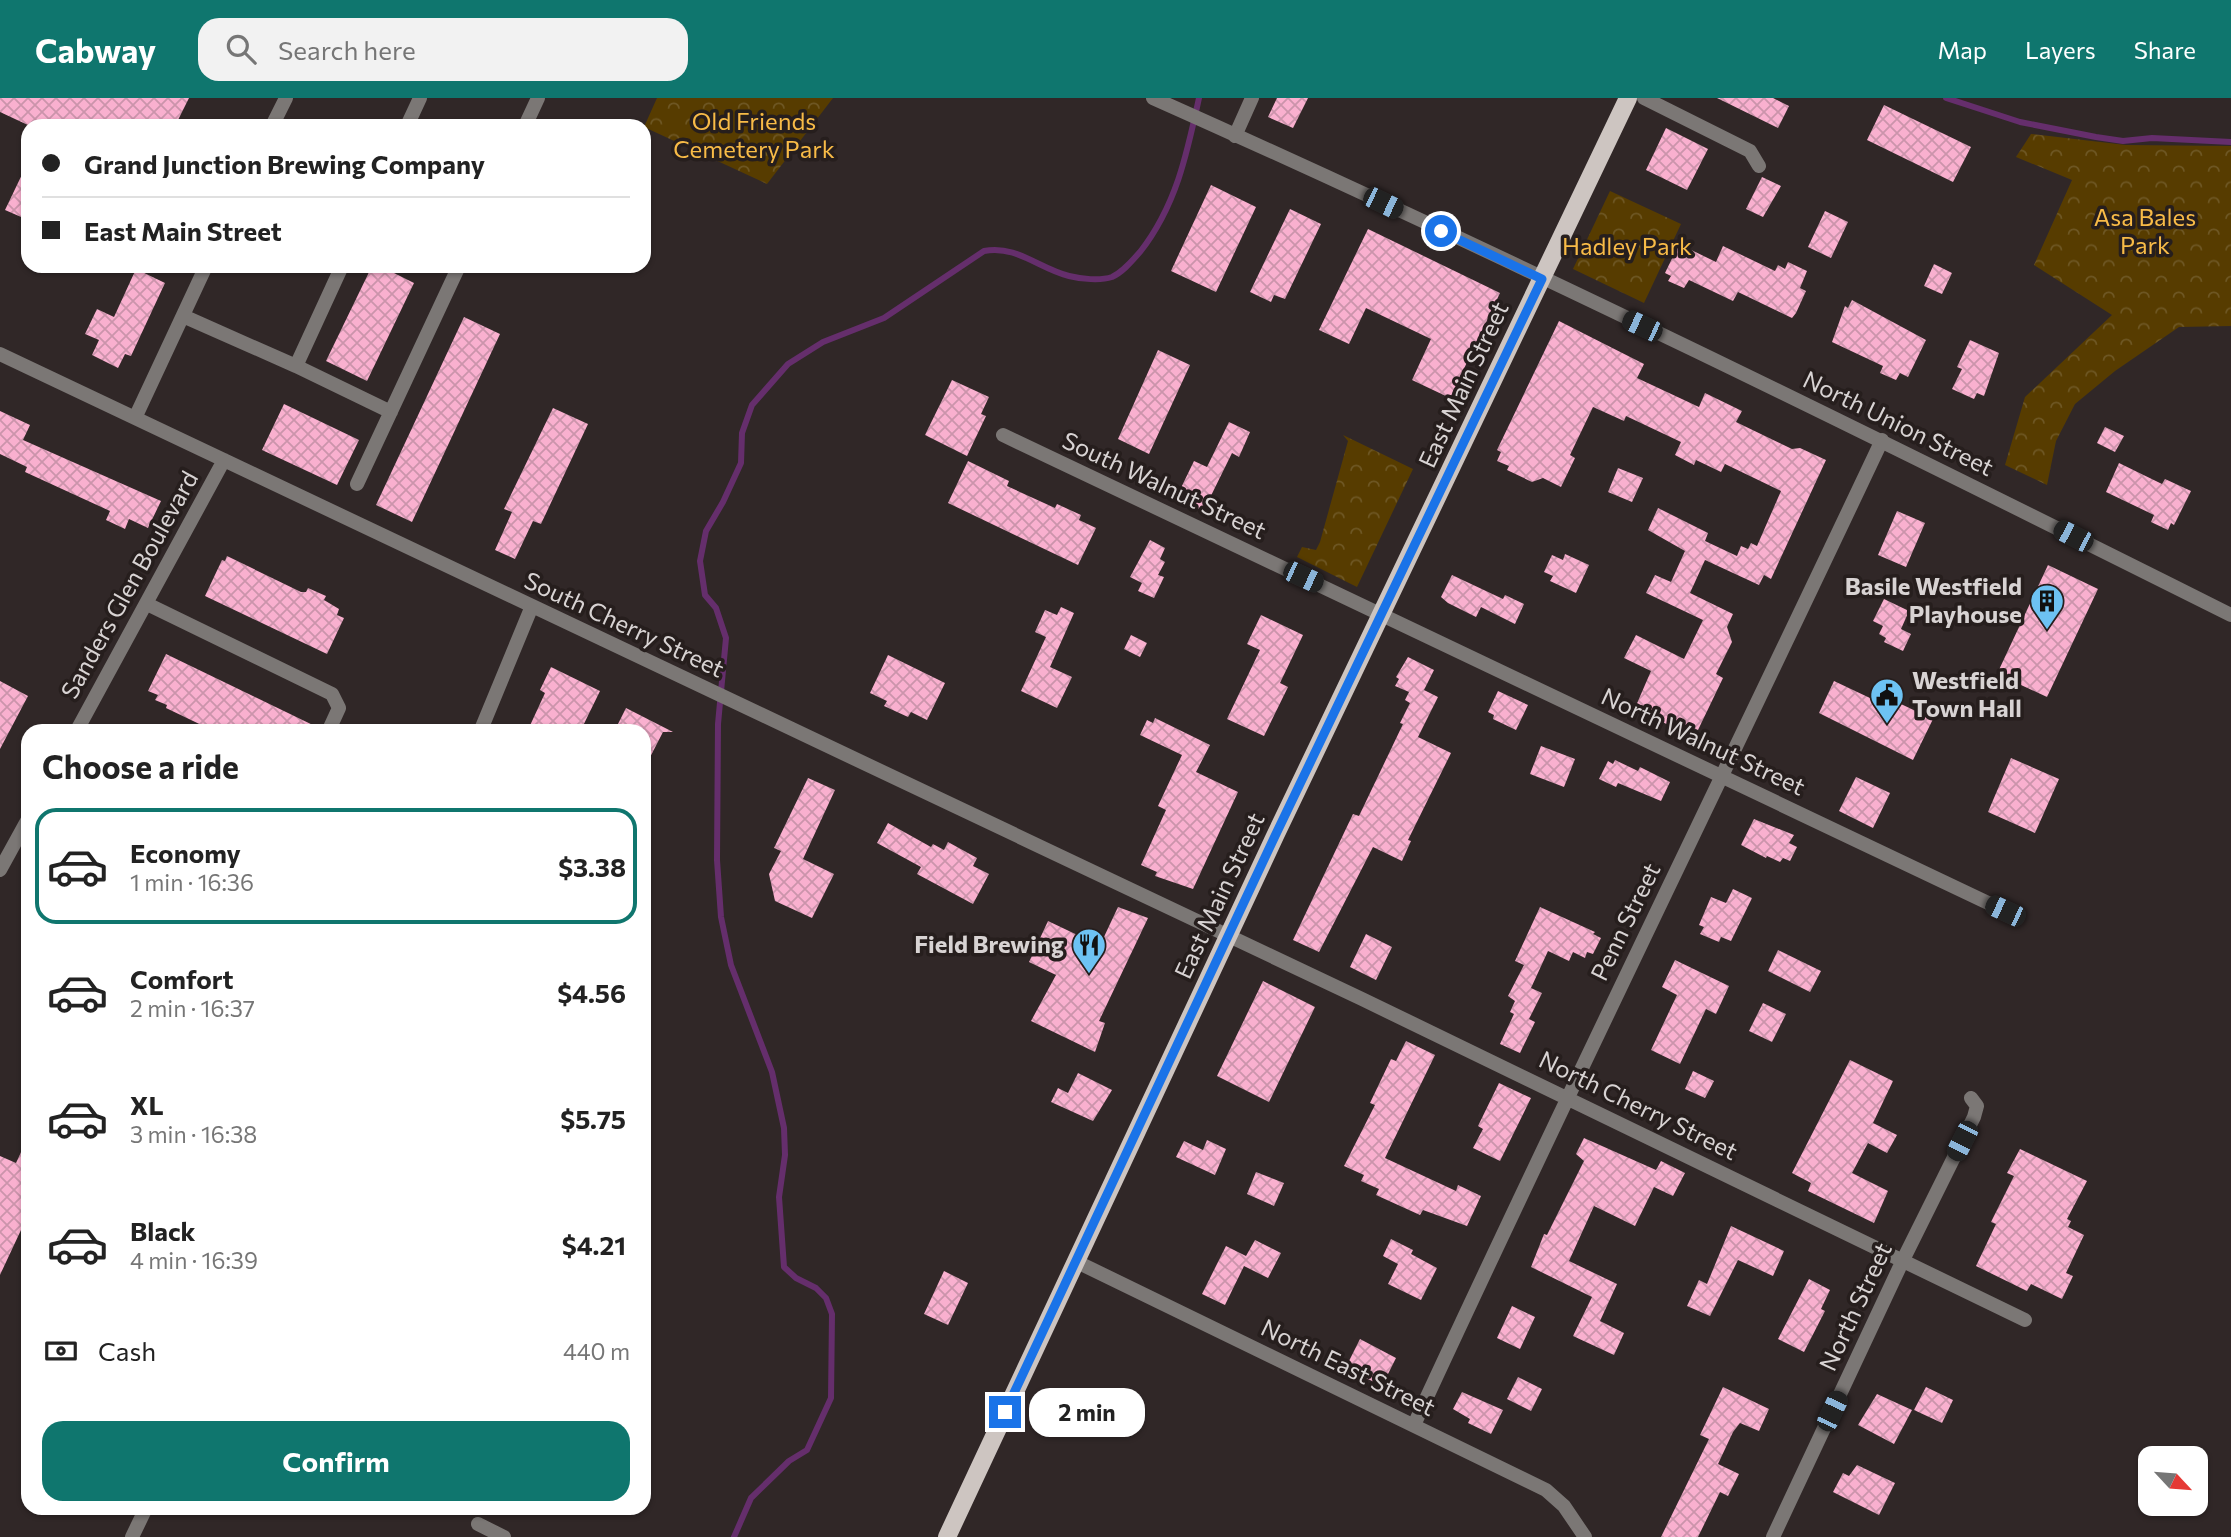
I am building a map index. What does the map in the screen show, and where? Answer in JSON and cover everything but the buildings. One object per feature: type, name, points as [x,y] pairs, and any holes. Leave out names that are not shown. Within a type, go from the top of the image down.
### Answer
[{"type":"main road","name":"East Main Street","points":[[947,1537],[1074,1261],[1628,98]]},
{"type":"street","points":[[276,119],[286,98]]},
{"type":"street","points":[[410,119],[420,98]]},
{"type":"street","points":[[528,119],[538,98]]},
{"type":"street","name":"North Union Street","points":[[1153,98],[1882,440],[2231,615]]},
{"type":"street","points":[[1235,136],[1252,98]]},
{"type":"street","points":[[1644,98],[1750,151],[1759,166]]},
{"type":"street","points":[[135,418],[203,273]]},
{"type":"street","points":[[296,366],[339,273]]},
{"type":"street","points":[[357,484],[456,273]]},
{"type":"street","points":[[183,316],[391,412]]},
{"type":"street","name":"South Cherry Street","points":[[0,354],[1229,936]]},
{"type":"street","name":"South Walnut Street","points":[[1003,435],[1382,614]]},
{"type":"street","name":"Penn Street","points":[[1414,1425],[1566,1096],[1723,777],[1882,440]]},
{"type":"street","name":"Sanders Glen Boulevard","points":[[80,724],[223,460]]},
{"type":"street","points":[[147,604],[332,694],[339,708],[332,724]]},
{"type":"street","points":[[483,724],[532,606]]},
{"type":"street","name":"North Walnut Street","points":[[1382,614],[2005,911]]},
{"type":"street","points":[[0,870],[21,832]]},
{"type":"street","name":"North Cherry Street","points":[[1229,936],[1566,1096],[2025,1320]]},
{"type":"street","name":"North Street","points":[[1773,1537],[1903,1260],[1974,1117],[1977,1106],[1972,1098]]},
{"type":"street","name":"North East Street","points":[[1074,1261],[1546,1490],[1564,1506],[1585,1537]]},
{"type":"street","points":[[132,1537],[143,1515]]},
{"type":"street","points":[[478,1524],[504,1537]]},
{"type":"green space","name":"Old Friends Cemetery Park","points":[[657,98],[833,98],[767,184],[651,130],[651,119],[648,119]]},
{"type":"green space","name":"Asa Bales Park","points":[[2031,134],[2126,145],[2231,146],[2231,326],[2179,327],[2115,371],[2075,404],[2056,441],[2047,485],[2005,465],[2025,397],[2112,315],[2034,265],[2072,180],[2016,157]]},
{"type":"green space","name":"Hadley Park","points":[[1610,191],[1681,224],[1644,303],[1573,269]]},
{"type":"green space","points":[[1343,435],[1413,469],[1357,587],[1297,557],[1302,547],[1316,550],[1320,542],[1348,441]]},
{"type":"waterway","points":[[734,1537],[751,1498],[789,1461],[807,1450],[831,1398],[832,1314],[826,1298],[816,1288],[796,1278],[784,1267],[779,1197],[785,1155],[784,1128],[772,1072],[731,965],[721,917],[717,860],[718,724],[726,638],[716,608],[705,595],[700,561],[706,531],[741,463],[742,433],[752,405],[788,364],[823,342],[884,318],[984,251],[1007,251],[1079,278],[1107,278],[1124,269],[1152,234],[1171,198],[1185,159],[1199,98]]},
{"type":"waterway","points":[[1946,98],[2020,122],[2096,137],[2123,141],[2152,138],[2231,142]]},
{"type":"place","name":"Basile Westfield Playhouse","points":[[2047,631]]},
{"type":"place","name":"Westfield Town Hall","points":[[1887,725]]},
{"type":"place","name":"Field Brewing","points":[[1089,975]]},
{"type":"route","points":[[1005,1412],[1275,836],[1542,279],[1441,231]]}]
